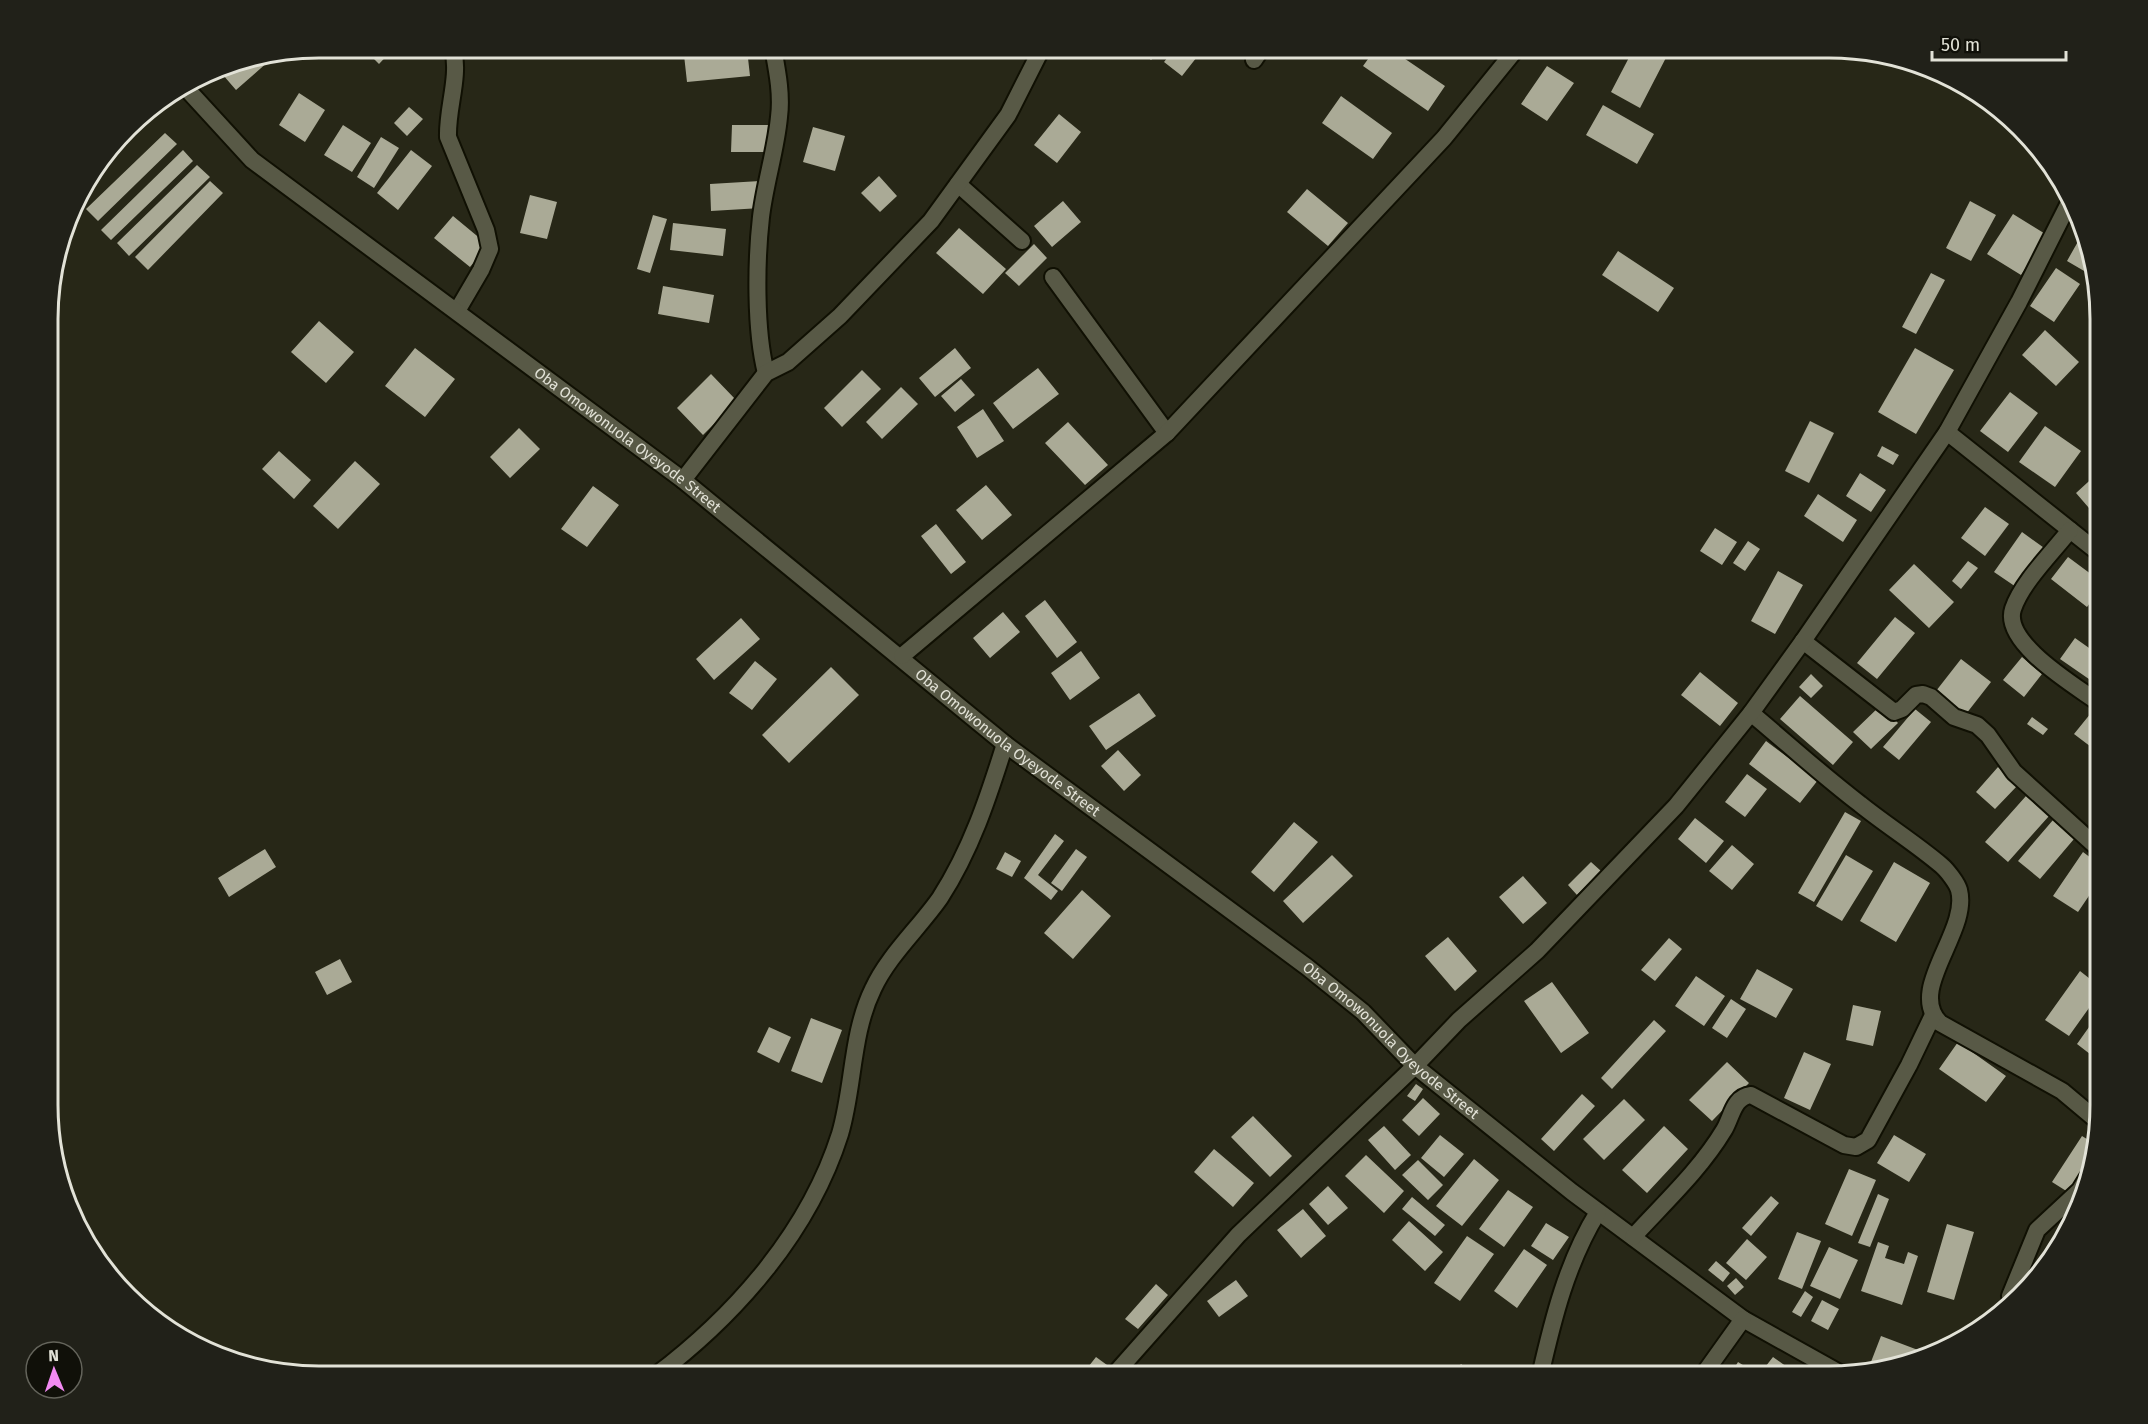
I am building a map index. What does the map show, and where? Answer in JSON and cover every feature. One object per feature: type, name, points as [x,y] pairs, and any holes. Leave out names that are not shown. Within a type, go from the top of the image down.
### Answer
[{"type":"street","points":[[456,58],[448,137],[486,230],[490,249],[481,270],[457,311]]},
{"type":"street","points":[[766,373],[761,353],[759,300],[761,219],[780,116],[774,58]]},
{"type":"street","points":[[683,480],[766,373],[788,362],[840,316],[901,255],[958,184],[1015,104],[1037,58]]},
{"type":"street","points":[[902,657],[1167,433],[1444,138],[1509,58]]},
{"type":"street","name":"Oba Omowonuola Oyeyode Street","points":[[191,93],[252,160],[683,480],[902,657],[1005,744],[1317,975],[1363,1012],[1415,1066],[1598,1212],[1743,1319],[1826,1366]]},
{"type":"street","points":[[958,184],[1022,241]]},
{"type":"street","points":[[1122,1366],[1238,1234],[1415,1066],[1460,1020],[1537,951],[1676,806],[1750,713],[1803,641],[1947,432],[2019,302],[2066,210]]},
{"type":"street","points":[[1053,277],[1167,433]]},
{"type":"street","points":[[1947,432],[2090,546]]},
{"type":"street","points":[[2070,530],[2019,596],[2012,612],[2014,626],[2021,641],[2043,662],[2090,697]]},
{"type":"street","points":[[1803,641],[1894,712],[1902,710],[1916,695],[1923,694],[1931,697],[1954,717],[1977,725],[1988,735],[2014,772],[2090,841]]},
{"type":"street","points":[[1750,713],[1859,803],[1943,866],[1959,889],[1960,920],[1940,960],[1928,1000],[1933,1015],[1940,1023],[2062,1091],[2089,1114]]},
{"type":"street","points":[[666,1366],[756,1283],[785,1245],[820,1186],[840,1134],[864,1009],[873,987],[889,963],[917,930],[954,875],[985,808],[1005,744]]},
{"type":"street","points":[[1633,1237],[1700,1164],[1725,1129],[1737,1101],[1743,1096],[1751,1095],[1844,1145],[1856,1147],[1868,1140],[1933,1015]]},
{"type":"street","points":[[2013,1289],[2037,1230],[2073,1197]]},
{"type":"street","points":[[1542,1366],[1553,1319],[1569,1271],[1585,1233],[1598,1212]]},
{"type":"street","points":[[1710,1366],[1743,1319]]},
{"type":"building","points":[[373,58],[385,58],[379,64]]},
{"type":"building","points":[[684,58],[748,58],[750,76],[687,82]]},
{"type":"building","points":[[1167,58],[1196,58],[1182,76],[1164,62]]},
{"type":"building","points":[[1369,58],[1404,58],[1445,86],[1428,111],[1363,66]]},
{"type":"building","points":[[1629,58],[1666,58],[1640,108],[1611,92]]},
{"type":"building","points":[[265,65],[236,90],[224,76]]},
{"type":"building","points":[[1547,66],[1574,83],[1547,121],[1521,104]]},
{"type":"building","points":[[299,93],[325,110],[305,142],[279,125]]},
{"type":"building","points":[[1341,96],[1392,133],[1373,159],[1322,123]]},
{"type":"building","points":[[1603,105],[1654,134],[1637,164],[1586,135]]},
{"type":"building","points":[[409,107],[423,119],[407,136],[394,123]]},
{"type":"building","points":[[1059,114],[1081,132],[1057,163],[1034,145]]},
{"type":"building","points":[[343,125],[371,143],[352,172],[324,155]]},
{"type":"building","points":[[732,125],[768,125],[767,152],[731,152]]},
{"type":"building","points":[[813,127],[845,136],[835,171],[803,162]]},
{"type":"building","points":[[165,133],[177,144],[98,221],[86,209]]},
{"type":"building","points":[[381,137],[399,148],[374,188],[357,177]]},
{"type":"building","points":[[183,150],[193,161],[111,240],[101,230]]},
{"type":"building","points":[[411,150],[432,166],[398,210],[377,193]]},
{"type":"building","points":[[197,165],[210,177],[129,256],[117,243]]},
{"type":"building","points":[[879,176],[897,196],[880,212],[861,193]]},
{"type":"building","points":[[210,181],[223,193],[148,270],[135,257]]},
{"type":"building","points":[[760,181],[761,208],[711,211],[710,184]]},
{"type":"building","points":[[1307,189],[1348,223],[1328,246],[1287,212]]},
{"type":"building","points":[[530,195],[557,202],[547,239],[520,233]]},
{"type":"building","points":[[1063,201],[1081,222],[1052,247],[1034,226]]},
{"type":"building","points":[[1970,201],[1996,215],[1971,261],[1946,248]]},
{"type":"building","points":[[2013,214],[2047,235],[2021,275],[1987,254]]},
{"type":"building","points":[[653,215],[667,219],[650,273],[637,269]]},
{"type":"building","points":[[453,216],[488,245],[470,267],[434,238]]},
{"type":"building","points":[[673,223],[726,229],[723,256],[670,250]]},
{"type":"building","points":[[959,228],[1006,269],[983,294],[936,253]]},
{"type":"building","points":[[2078,242],[2084,271],[2067,261]]},
{"type":"building","points":[[1034,244],[1047,258],[1019,286],[1005,273]]},
{"type":"building","points":[[1618,251],[1674,288],[1658,312],[1602,275]]},
{"type":"building","points":[[2056,268],[2080,284],[2054,322],[2030,306]]},
{"type":"building","points":[[1931,273],[1945,280],[1916,334],[1902,327]]},
{"type":"building","points":[[663,286],[714,295],[709,323],[658,314]]},
{"type":"building","points":[[319,321],[354,352],[326,383],[291,352]]},
{"type":"building","points":[[2045,330],[2079,362],[2056,386],[2022,355]]},
{"type":"building","points":[[415,348],[455,379],[425,417],[385,386]]},
{"type":"building","points":[[955,348],[971,368],[935,397],[919,378]]},
{"type":"building","points":[[1915,348],[1954,370],[1916,434],[1878,412]]},
{"type":"building","points":[[1038,368],[1059,394],[1013,429],[993,403]]},
{"type":"building","points":[[862,370],[881,389],[842,427],[824,408]]},
{"type":"building","points":[[711,374],[737,401],[703,435],[677,408]]},
{"type":"building","points":[[961,379],[975,395],[955,412],[941,396]]},
{"type":"building","points":[[901,387],[918,404],[882,439],[866,422]]},
{"type":"building","points":[[2010,392],[2038,413],[2008,452],[1980,431]]},
{"type":"building","points":[[983,409],[1004,441],[977,458],[957,427]]},
{"type":"building","points":[[1810,421],[1834,433],[1809,483],[1785,471]]},
{"type":"building","points":[[1068,422],[1108,465],[1085,485],[1045,443]]},
{"type":"building","points":[[2045,426],[2081,451],[2055,487],[2019,462]]},
{"type":"building","points":[[519,428],[540,449],[510,478],[490,457]]},
{"type":"building","points":[[1882,446],[1899,455],[1893,465],[1877,456]]},
{"type":"building","points":[[279,451],[311,480],[294,499],[262,469]]},
{"type":"building","points":[[355,461],[380,484],[338,529],[313,506]]},
{"type":"building","points":[[1860,473],[1886,490],[1871,512],[1846,496]]},
{"type":"building","points":[[2090,480],[2090,509],[2076,493]]},
{"type":"building","points":[[986,485],[1012,515],[982,540],[956,510]]},
{"type":"building","points":[[593,486],[619,505],[587,547],[561,529]]},
{"type":"building","points":[[1818,494],[1857,520],[1843,542],[1804,516]]},
{"type":"building","points":[[1985,507],[2009,524],[1985,556],[1961,538]]},
{"type":"building","points":[[936,524],[966,562],[951,574],[921,536]]},
{"type":"building","points":[[1715,528],[1737,542],[1722,565],[1700,551]]},
{"type":"building","points":[[2022,532],[2047,550],[2019,589],[1994,572]]},
{"type":"building","points":[[1748,541],[1760,549],[1745,571],[1733,563]]},
{"type":"building","points":[[2068,557],[2090,573],[2090,603],[2087,607],[2051,579]]},
{"type":"building","points":[[1968,561],[1978,568],[1961,589],[1952,581]]},
{"type":"building","points":[[1914,564],[1954,602],[1929,628],[1889,590]]},
{"type":"building","points":[[1778,571],[1803,585],[1775,634],[1751,621]]},
{"type":"building","points":[[1045,600],[1077,642],[1057,658],[1025,616]]},
{"type":"building","points":[[1003,612],[1020,632],[990,658],[973,638]]},
{"type":"building","points":[[1895,617],[1915,633],[1877,679],[1857,663]]},
{"type":"building","points":[[741,618],[760,639],[714,680],[696,659]]},
{"type":"building","points":[[2075,638],[2090,649],[2090,680],[2060,659]]},
{"type":"building","points":[[1081,651],[1100,678],[1070,700],[1051,673]]},
{"type":"building","points":[[2022,657],[2042,674],[2024,697],[2003,680]]},
{"type":"building","points":[[1961,659],[1991,682],[1966,714],[1936,691]]},
{"type":"building","points":[[755,661],[777,679],[752,710],[729,693]]},
{"type":"building","points":[[831,667],[859,695],[789,763],[762,735]]},
{"type":"building","points":[[1700,672],[1738,703],[1720,726],[1681,695]]},
{"type":"building","points":[[1811,674],[1823,686],[1811,698],[1799,687]]},
{"type":"building","points":[[1139,693],[1156,716],[1106,750],[1089,726]]},
{"type":"building","points":[[1800,696],[1853,742],[1833,765],[1780,719]]},
{"type":"building","points":[[1881,705],[1898,723],[1871,749],[1853,732]]},
{"type":"building","points":[[1915,709],[1931,722],[1899,760],[1883,747]]},
{"type":"building","points":[[2090,714],[2090,746],[2074,734]]},
{"type":"building","points":[[2032,717],[2048,729],[2043,735],[2027,724]]},
{"type":"building","points":[[1766,741],[1818,780],[1800,803],[1749,764]]},
{"type":"building","points":[[1118,750],[1141,775],[1124,791],[1101,766]]},
{"type":"building","points":[[1998,767],[2018,785],[1995,809],[1976,792]]},
{"type":"building","points":[[1747,774],[1767,789],[1745,817],[1725,802]]},
{"type":"building","points":[[2026,796],[2049,816],[2008,862],[1985,842]]},
{"type":"building","points":[[1845,812],[1861,821],[1814,902],[1798,893]]},
{"type":"building","points":[[1695,818],[1724,841],[1706,863],[1678,839]]},
{"type":"building","points":[[2053,820],[2074,839],[2040,879],[2018,861]]},
{"type":"building","points":[[1294,822],[1318,842],[1274,892],[1251,872]]},
{"type":"building","points":[[1055,834],[1064,841],[1038,875],[1058,891],[1051,900],[1024,878]]},
{"type":"building","points":[[1732,845],[1754,864],[1732,890],[1709,871]]},
{"type":"building","points":[[265,849],[276,867],[229,897],[218,878]]},
{"type":"building","points":[[1076,849],[1087,857],[1062,891],[1051,883]]},
{"type":"building","points":[[1005,852],[1021,861],[1012,877],[996,869]]},
{"type":"building","points":[[2083,852],[2090,857],[2090,894],[2078,912],[2053,896]]},
{"type":"building","points":[[1332,855],[1353,876],[1303,923],[1283,901]]},
{"type":"building","points":[[1846,855],[1873,871],[1842,921],[1816,906]]},
{"type":"building","points":[[1591,862],[1601,871],[1577,895],[1568,885]]},
{"type":"building","points":[[1894,862],[1930,883],[1896,942],[1860,921]]},
{"type":"building","points":[[1523,876],[1547,903],[1523,924],[1499,897]]},
{"type":"building","points":[[1082,890],[1111,916],[1073,959],[1044,933]]},
{"type":"building","points":[[1448,937],[1477,971],[1455,991],[1425,956]]},
{"type":"building","points":[[1669,938],[1682,949],[1655,981],[1641,970]]},
{"type":"building","points":[[340,959],[352,982],[327,995],[315,972]]},
{"type":"building","points":[[1757,969],[1793,989],[1776,1018],[1740,999]]},
{"type":"building","points":[[2080,971],[2090,979],[2090,1007],[2069,1036],[2045,1020]]},
{"type":"building","points":[[1696,976],[1725,996],[1704,1026],[1675,1006]]},
{"type":"building","points":[[1552,982],[1589,1033],[1561,1053],[1524,1001]]},
{"type":"building","points":[[1731,999],[1746,1009],[1727,1038],[1712,1028]]},
{"type":"building","points":[[1853,1005],[1881,1011],[1873,1046],[1846,1040]]},
{"type":"building","points":[[811,1018],[842,1030],[822,1083],[791,1071]]},
{"type":"building","points":[[1654,1020],[1666,1031],[1612,1089],[1601,1078]]},
{"type":"building","points":[[2090,1026],[2090,1054],[2077,1044]]},
{"type":"building","points":[[769,1027],[791,1037],[779,1063],[757,1052]]},
{"type":"building","points":[[1958,1042],[2006,1076],[1986,1102],[1939,1069]]},
{"type":"building","points":[[1804,1052],[1831,1064],[1810,1110],[1784,1098]]},
{"type":"building","points":[[1727,1062],[1749,1083],[1712,1121],[1689,1100]]},
{"type":"building","points":[[1416,1084],[1423,1089],[1415,1101],[1407,1096]]},
{"type":"building","points":[[1582,1094],[1595,1106],[1554,1151],[1541,1139]]},
{"type":"building","points":[[1423,1098],[1440,1114],[1419,1136],[1402,1120]]},
{"type":"building","points":[[1624,1099],[1645,1120],[1604,1160],[1583,1139]]},
{"type":"building","points":[[1253,1116],[1292,1156],[1270,1177],[1231,1137]]},
{"type":"building","points":[[1384,1126],[1411,1155],[1395,1170],[1368,1140]]},
{"type":"building","points":[[1664,1126],[1688,1149],[1647,1193],[1622,1170]]},
{"type":"building","points":[[1440,1135],[1464,1154],[1444,1177],[1421,1158]]},
{"type":"building","points":[[1894,1135],[1926,1154],[1909,1182],[1877,1163]]},
{"type":"building","points":[[2082,1136],[2087,1139],[2081,1172],[2071,1194],[2052,1182]]},
{"type":"building","points":[[1214,1149],[1254,1183],[1233,1207],[1194,1172]]},
{"type":"building","points":[[1366,1155],[1404,1191],[1384,1213],[1345,1176]]},
{"type":"building","points":[[1474,1159],[1499,1180],[1462,1226],[1436,1206]]},
{"type":"building","points":[[1418,1160],[1443,1185],[1428,1200],[1402,1175]]},
{"type":"building","points":[[1849,1169],[1876,1180],[1852,1236],[1825,1224]]},
{"type":"building","points":[[1328,1186],[1348,1208],[1328,1225],[1309,1204]]},
{"type":"building","points":[[1508,1190],[1533,1207],[1504,1247],[1479,1229]]},
{"type":"building","points":[[1878,1194],[1889,1199],[1870,1247],[1858,1243]]},
{"type":"building","points":[[1771,1196],[1779,1203],[1751,1236],[1742,1228]]},
{"type":"building","points":[[1412,1197],[1445,1225],[1435,1236],[1402,1209]]},
{"type":"building","points":[[1303,1209],[1326,1236],[1301,1258],[1277,1230]]},
{"type":"building","points":[[1409,1221],[1443,1252],[1425,1271],[1392,1240]]},
{"type":"building","points":[[1546,1223],[1569,1237],[1553,1260],[1531,1246]]},
{"type":"building","points":[[1947,1224],[1974,1232],[1954,1300],[1927,1292]]},
{"type":"building","points":[[1797,1232],[1821,1241],[1802,1289],[1778,1279]]},
{"type":"building","points":[[1467,1236],[1494,1254],[1460,1301],[1434,1283]]},
{"type":"building","points":[[1747,1239],[1767,1257],[1746,1280],[1726,1263]]},
{"type":"building","points":[[1878,1242],[1889,1246],[1885,1258],[1904,1264],[1908,1252],[1918,1256],[1902,1305],[1861,1291]]},
{"type":"building","points":[[1829,1247],[1858,1260],[1840,1299],[1810,1286]]},
{"type":"building","points":[[1524,1249],[1547,1265],[1517,1308],[1494,1291]]},
{"type":"building","points":[[1716,1261],[1730,1273],[1723,1282],[1708,1270]]},
{"type":"building","points":[[1736,1278],[1744,1287],[1735,1295],[1727,1286]]},
{"type":"building","points":[[1236,1280],[1248,1296],[1219,1317],[1207,1301]]},
{"type":"building","points":[[1156,1284],[1168,1295],[1138,1329],[1125,1319]]},
{"type":"building","points":[[1805,1291],[1813,1297],[1801,1317],[1792,1312]]},
{"type":"building","points":[[1822,1300],[1839,1309],[1828,1330],[1811,1321]]},
{"type":"building","points":[[1881,1336],[1918,1350],[1896,1357],[1871,1361]]},
{"type":"building","points":[[1096,1357],[1107,1365],[1106,1366],[1089,1366]]},
{"type":"building","points":[[1773,1357],[1786,1366],[1766,1366]]}]
